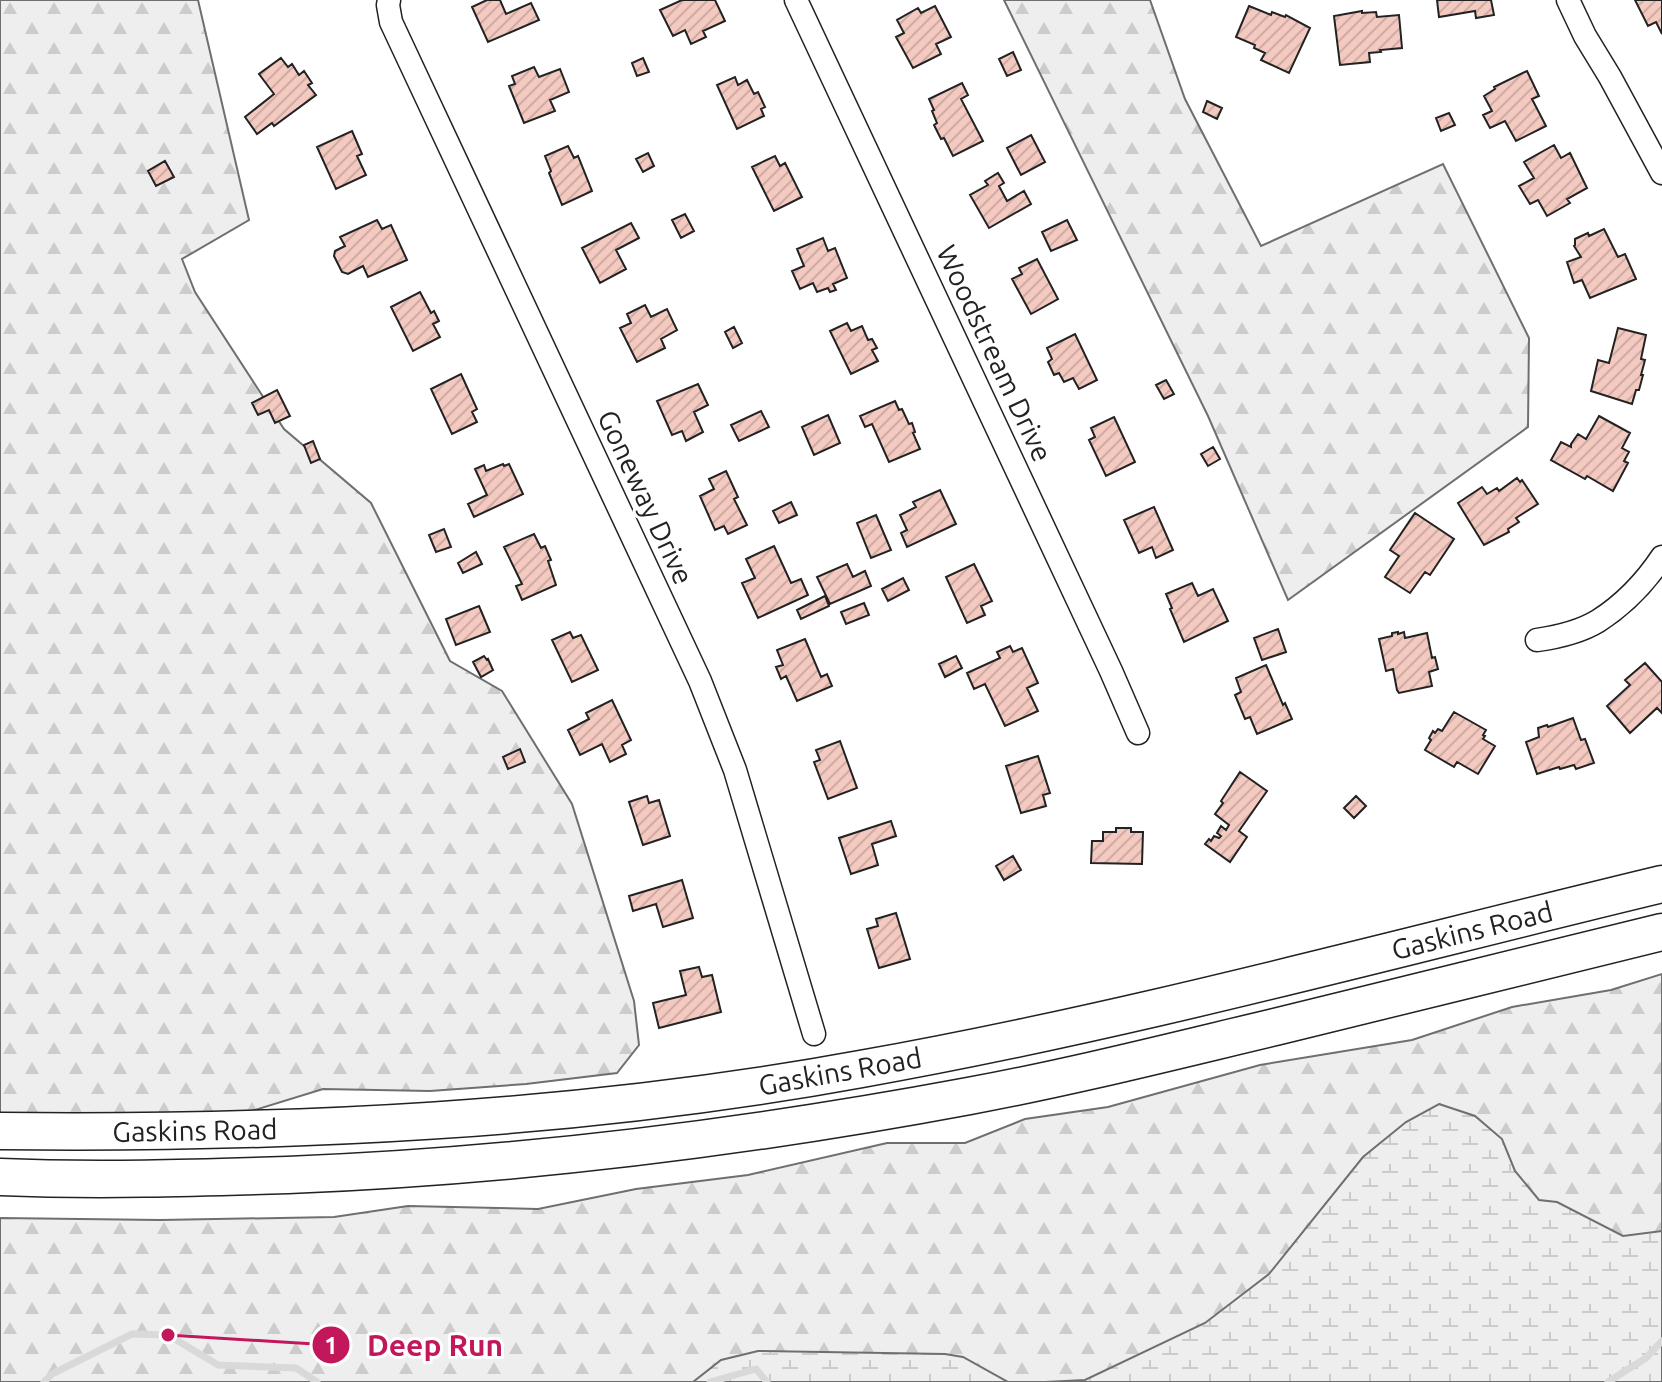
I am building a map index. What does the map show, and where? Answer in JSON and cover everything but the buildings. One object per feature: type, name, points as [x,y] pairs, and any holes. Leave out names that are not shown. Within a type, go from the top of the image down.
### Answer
[{"type":"main road","name":"Gaskins Road","points":[[0,1131],[134,1132],[324,1127],[516,1115],[691,1096],[859,1070],[1066,1029],[1662,884]]},
{"type":"main road","name":"Gaskins Road","points":[[0,1177],[199,1178],[343,1173],[505,1162],[782,1129],[972,1096],[1134,1061],[1662,932]]},
{"type":"street","name":"Goneway Drive","points":[[389,0],[391,22],[700,681],[735,770],[814,1034]]},
{"type":"street","name":"Woodstream Drive","points":[[796,0],[1138,733]]},
{"type":"street","points":[[1568,0],[1662,173]]},
{"type":"street","points":[[1537,640],[1559,637],[1598,621],[1653,571],[1662,557]]},
{"type":"green space","points":[[0,0],[198,0],[249,220],[182,259],[195,292],[284,429],[371,503],[450,661],[502,691],[572,804],[634,1001],[639,1045],[617,1073],[430,1091],[323,1089],[245,1113],[0,1114]]},
{"type":"green space","points":[[1004,0],[1150,0],[1185,99],[1261,246],[1443,164],[1529,338],[1528,427],[1288,600],[1208,416]]},
{"type":"green space","points":[[1662,974],[1662,1382],[0,1382],[0,1218],[160,1220],[334,1217],[408,1206],[538,1209],[636,1189],[748,1175],[887,1143],[965,1143],[1025,1119],[1108,1107],[1260,1065],[1412,1040],[1512,1007],[1611,990]]},
{"type":"green space","points":[[1439,1104],[1475,1116],[1502,1139],[1515,1171],[1539,1200],[1557,1202],[1623,1236],[1662,1231],[1662,1382],[1045,1382],[1085,1380],[1205,1323],[1269,1274],[1363,1157],[1406,1122]]},
{"type":"green space","points":[[758,1351],[945,1354],[963,1357],[1008,1382],[693,1382],[721,1360]]},
{"type":"waterway","points":[[44,1382],[52,1374],[132,1334],[168,1335],[218,1365],[296,1368],[317,1382]]},
{"type":"waterway","points":[[1608,1382],[1646,1358],[1662,1341]]},
{"type":"waterway","points":[[710,1382],[756,1369],[767,1382]]},
{"type":"place","name":"Deep Run","points":[[168,1335]]}]
